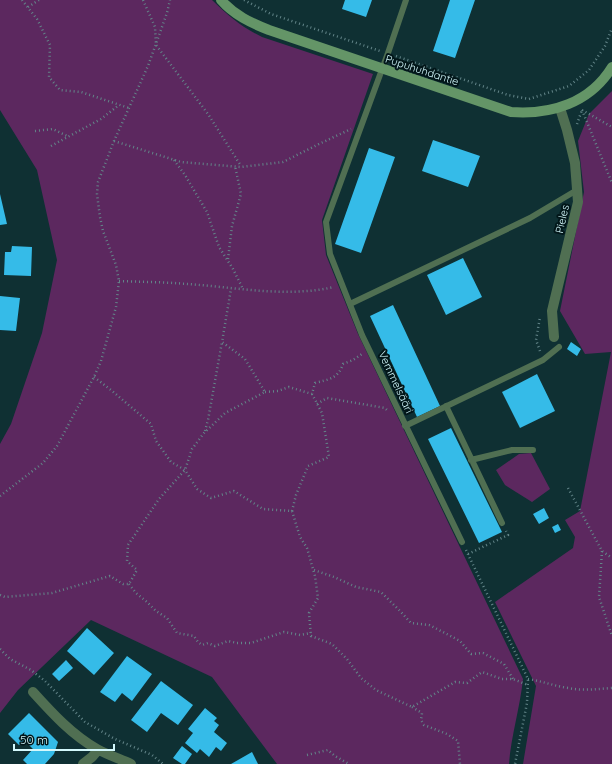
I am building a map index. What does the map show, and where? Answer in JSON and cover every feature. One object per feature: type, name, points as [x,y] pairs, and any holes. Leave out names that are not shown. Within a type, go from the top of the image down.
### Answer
[{"type":"street","name":"Pupuhuhdantie","points":[[221,0],[227,7],[253,24],[511,112],[542,112],[560,108],[577,101],[601,82],[612,67]]},
{"type":"street","name":"Pieles","points":[[554,337],[552,311],[578,202],[575,163],[568,130],[560,108]]},
{"type":"street","points":[[33,692],[58,720],[77,735],[98,750],[131,764]]},
{"type":"street","points":[[83,764],[98,750]]},
{"type":"lane","name":"Vemmelsääri","points":[[406,0],[388,54],[326,222],[330,254],[369,349],[462,542]]},
{"type":"lane","points":[[350,304],[530,218],[577,190]]},
{"type":"lane","points":[[404,424],[544,360],[559,347]]},
{"type":"lane","points":[[446,406],[502,523]]},
{"type":"lane","points":[[471,460],[512,450],[533,450]]},
{"type":"path","points":[[22,0],[37,20],[50,45],[49,77],[60,90],[81,92],[129,108]]},
{"type":"path","points":[[28,7],[39,0]]},
{"type":"path","points":[[143,0],[155,27],[156,44],[208,114],[241,167]]},
{"type":"path","points":[[0,496],[32,472],[49,456],[61,439],[101,361],[116,308],[119,281],[114,259],[103,231],[98,207],[98,182],[114,141],[148,66],[170,0]]},
{"type":"path","points":[[244,0],[271,14],[508,95],[529,99],[569,86],[589,70],[605,46],[612,28]]},
{"type":"path","points":[[51,146],[101,119],[119,105]]},
{"type":"path","points":[[612,127],[582,110],[612,183]]},
{"type":"path","points":[[114,141],[181,162],[241,167],[283,162],[362,124]]},
{"type":"path","points":[[35,131],[53,129],[68,136]]},
{"type":"path","points":[[173,160],[185,175],[207,212],[219,247],[243,290]]},
{"type":"path","points":[[228,261],[232,226],[241,194],[235,166]]},
{"type":"path","points":[[119,281],[187,284],[243,290],[280,291],[319,290],[342,285]]},
{"type":"path","points":[[204,433],[208,420],[231,289]]},
{"type":"path","points":[[222,342],[245,359],[265,392]]},
{"type":"path","points":[[369,349],[353,360],[343,364],[340,372],[332,379],[315,383],[312,394],[322,413],[329,457],[308,466],[296,495],[292,511],[300,537],[307,548],[314,570],[318,598],[309,614],[311,636],[332,644],[347,659],[361,678],[376,690],[422,713],[421,720],[424,725],[447,734],[458,741],[460,764]]},
{"type":"path","points":[[94,377],[150,424],[156,441],[171,462],[185,470],[197,489],[211,498],[234,491],[263,509],[292,511]]},
{"type":"path","points":[[130,584],[137,570],[127,561],[128,545],[159,499],[185,470],[192,449],[204,433],[225,413],[265,392],[278,391],[289,387],[312,394]]},
{"type":"path","points":[[317,404],[327,398],[385,408],[404,424]]},
{"type":"path","points":[[568,488],[602,551],[612,558]]},
{"type":"path","points":[[468,554],[508,535],[502,523]]},
{"type":"path","points":[[462,542],[528,679],[527,703],[515,764]]},
{"type":"path","points":[[602,551],[599,598],[612,636]]},
{"type":"path","points":[[314,570],[356,587],[381,592],[411,624],[429,626],[460,641],[470,654],[483,653],[504,664],[513,679]]},
{"type":"path","points":[[0,596],[5,597],[52,593],[110,576],[123,584],[130,584]]},
{"type":"path","points":[[130,584],[136,593],[156,611],[167,618],[177,633],[194,636],[202,645],[208,643],[215,646],[228,641],[237,643],[251,643],[284,632],[300,635],[311,633]]},
{"type":"path","points":[[0,649],[10,659],[31,670],[45,681],[85,722],[115,740],[152,755],[162,764]]},
{"type":"path","points":[[412,707],[455,682],[467,683],[482,672],[502,679],[513,679],[528,685]]},
{"type":"path","points":[[528,679],[541,680],[568,688],[589,690],[612,688]]},
{"type":"path","points":[[307,755],[328,750],[335,756],[350,764]]},
{"type":"shaded area","points":[[0,0],[212,0],[236,21],[262,37],[373,74],[322,220],[326,255],[358,334],[523,679],[509,764],[277,764],[212,677],[91,620],[18,690],[0,713],[0,444],[11,424],[42,333],[57,260],[37,170],[0,110]]},
{"type":"shaded area","points":[[612,91],[612,764],[523,764],[536,686],[495,602],[573,548],[575,537],[565,520],[580,511],[611,352],[585,354],[560,311],[584,192],[578,141],[589,114]]},
{"type":"shaded area","points":[[531,453],[550,489],[532,502],[505,485],[496,470],[519,454]]},
{"type":"building","points":[[345,0],[372,0],[366,17],[342,9]]},
{"type":"building","points":[[450,0],[475,0],[455,58],[433,51]]},
{"type":"building","points":[[433,140],[480,156],[468,187],[422,171]]},
{"type":"building","points":[[369,148],[395,157],[361,253],[335,244]]},
{"type":"building","points":[[0,194],[7,224],[0,225]]},
{"type":"building","points":[[12,246],[32,247],[31,276],[4,275],[5,252],[11,252]]},
{"type":"building","points":[[463,258],[482,297],[446,315],[427,275]]},
{"type":"building","points":[[0,296],[20,298],[16,331],[0,330]]},
{"type":"building","points":[[393,305],[440,406],[417,417],[370,316]]},
{"type":"building","points":[[571,342],[581,349],[577,356],[567,349]]},
{"type":"building","points":[[537,374],[555,411],[520,428],[502,392]]},
{"type":"building","points":[[451,428],[502,532],[479,543],[428,439]]},
{"type":"building","points":[[544,508],[549,518],[539,524],[533,514]]},
{"type":"building","points":[[558,524],[561,530],[555,533],[552,527]]},
{"type":"building","points":[[87,628],[114,653],[94,675],[67,651]]},
{"type":"building","points":[[127,656],[152,674],[132,701],[122,693],[115,702],[100,692]]},
{"type":"building","points":[[66,660],[73,668],[59,681],[52,674]]},
{"type":"building","points":[[161,681],[193,705],[178,725],[161,713],[147,732],[131,720]]},
{"type":"building","points":[[205,708],[217,718],[214,721],[219,725],[214,732],[227,743],[221,751],[216,747],[209,757],[200,749],[197,753],[185,743],[193,733],[188,729]]},
{"type":"building","points":[[29,713],[58,742],[54,754],[45,764],[27,764],[23,760],[33,749],[24,740],[19,745],[8,734]]},
{"type":"building","points":[[182,746],[192,754],[185,764],[182,764],[173,758]]},
{"type":"building","points":[[252,752],[258,764],[231,764]]}]
